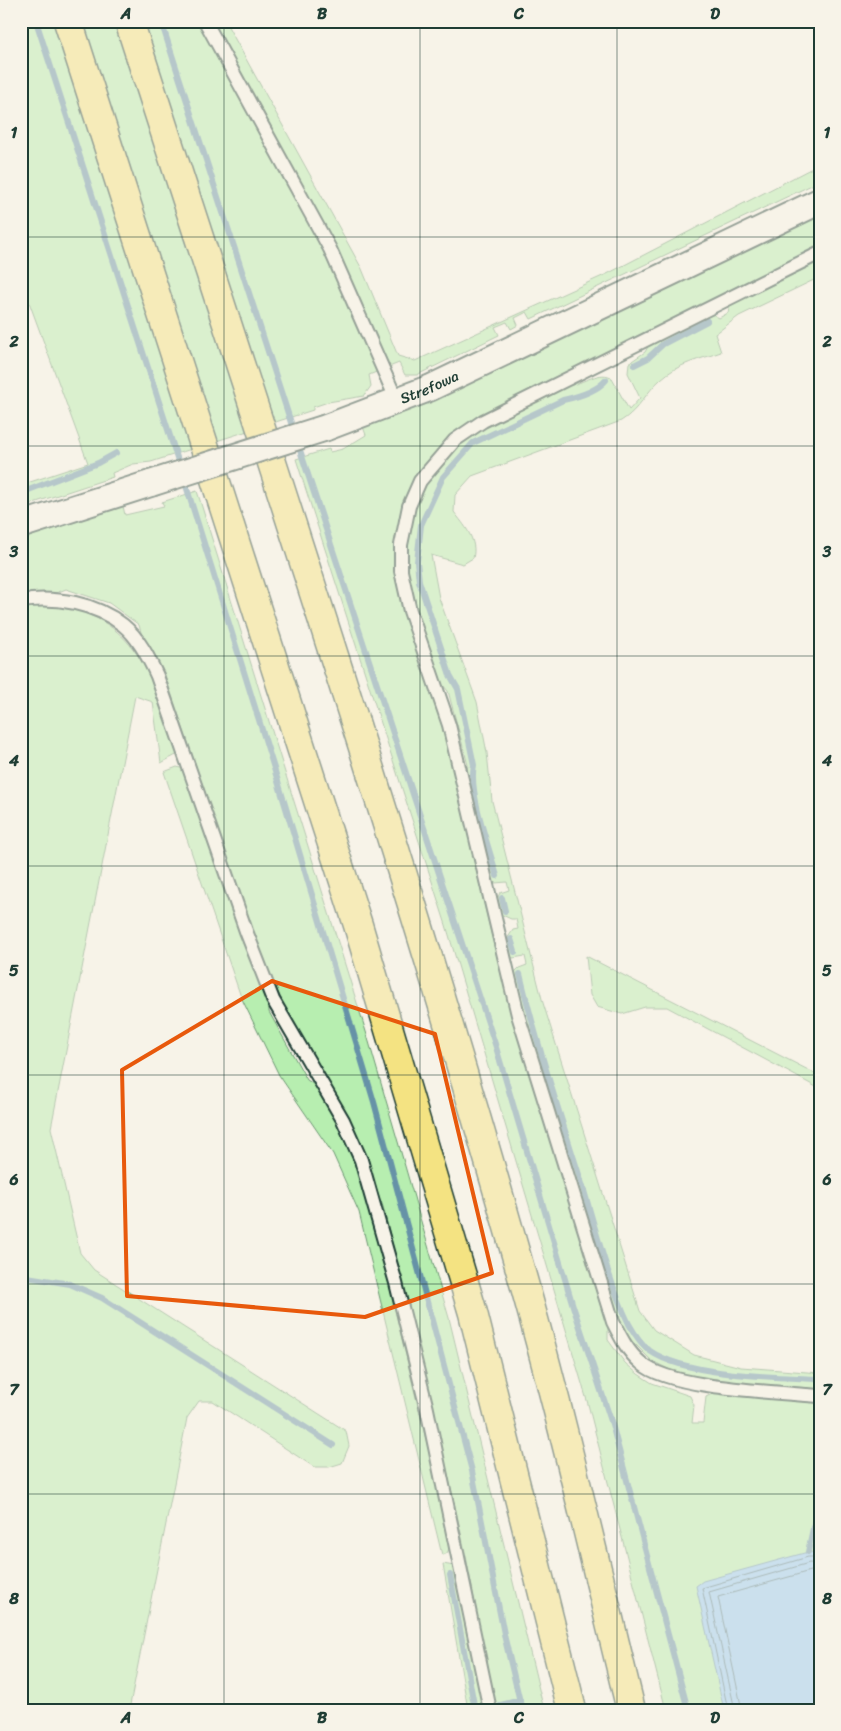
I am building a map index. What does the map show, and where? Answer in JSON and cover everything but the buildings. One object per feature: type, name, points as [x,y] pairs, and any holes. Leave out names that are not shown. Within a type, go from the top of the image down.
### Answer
[{"type":"highway","points":[[68,21],[395,1047],[473,1313],[572,1710]]},
{"type":"highway","points":[[129,21],[372,774],[451,1031],[545,1360],[631,1710]]},
{"type":"street","name":"Strefowa","points":[[21,526],[325,428],[430,388],[820,201]]},
{"type":"lane","points":[[205,21],[330,249],[397,401]]},
{"type":"lane","points":[[820,253],[484,421],[455,440],[434,462],[420,481],[410,506],[401,545],[401,572],[410,611],[449,725],[518,1015],[613,1322],[625,1347],[642,1365],[668,1378],[700,1384],[820,1396]]},
{"type":"lane","points":[[21,601],[55,599],[102,613],[124,626],[136,639],[147,654],[158,676],[246,931],[273,1000],[342,1120],[361,1160],[396,1283],[427,1409],[490,1710]]},
{"type":"highlighted area","points":[[272,981],[435,1034],[492,1273],[365,1317],[127,1296],[122,1070]]},
{"type":"green space","points":[[21,21],[225,21],[362,269],[398,356],[415,361],[607,274],[820,164],[820,181],[531,319],[527,312],[515,318],[518,325],[511,329],[507,322],[495,327],[499,335],[417,375],[405,375],[399,363],[369,375],[371,386],[364,396],[328,402],[313,407],[313,410],[151,462],[133,464],[112,473],[113,477],[21,507],[21,485],[88,463],[21,280]]},
{"type":"green space","points":[[820,210],[820,247],[500,406],[480,417],[445,443],[418,475],[408,493],[396,537],[395,560],[402,604],[438,710],[515,1026],[608,1328],[608,1340],[625,1363],[638,1374],[652,1383],[690,1396],[694,1405],[692,1423],[703,1423],[706,1397],[716,1392],[820,1402],[820,1710],[666,1710],[588,1404],[446,925],[296,459],[329,449],[330,452],[343,449],[366,435],[362,424]]},
{"type":"green space","points":[[820,259],[820,277],[739,316],[715,334],[721,352],[674,369],[656,384],[633,412],[621,421],[472,476],[455,495],[454,512],[472,539],[474,545],[473,558],[463,564],[431,555],[439,598],[477,702],[487,753],[492,801],[543,1003],[640,1311],[654,1330],[694,1355],[741,1367],[820,1373],[820,1389],[737,1382],[679,1374],[652,1361],[631,1340],[623,1328],[599,1262],[522,1012],[514,973],[519,968],[527,965],[525,956],[513,958],[509,956],[507,939],[513,930],[518,929],[516,919],[500,914],[496,901],[500,893],[509,890],[507,882],[495,883],[489,877],[466,776],[468,765],[448,691],[441,683],[418,617],[411,590],[407,559],[408,540],[412,522],[425,486],[447,456],[473,435],[564,386],[577,384],[600,375],[611,377],[629,410],[640,398],[628,373],[629,363],[645,352],[650,343],[711,313],[719,318],[728,313],[730,304]]},
{"type":"green space","points":[[197,491],[367,1035],[449,1318],[544,1710],[495,1710],[466,1556],[433,1407],[383,1207],[359,1138],[294,1026],[261,957],[164,672],[142,636],[139,625],[109,603],[66,589],[56,593],[21,595],[21,535],[122,502],[125,515],[164,506],[162,502]]},
{"type":"green space","points":[[56,605],[85,613],[108,625],[126,640],[140,658],[151,680],[161,703],[178,754],[161,763],[153,702],[135,696],[51,1128],[80,1253],[94,1270],[346,1431],[349,1446],[342,1463],[329,1467],[314,1467],[213,1401],[199,1401],[187,1418],[129,1710],[21,1710],[21,607]]},
{"type":"green space","points":[[177,767],[184,769],[222,874],[244,943],[269,1001],[269,1012],[307,1080],[315,1086],[329,1105],[355,1163],[388,1280],[451,1545],[447,1553],[442,1555],[359,1212],[333,1154],[279,1075],[241,997],[164,772]]},
{"type":"green space","points":[[586,956],[820,1076],[820,1089],[667,1007],[645,1007],[622,1014],[597,1007],[590,995]]},
{"type":"green space","points":[[443,1564],[454,1566],[484,1710],[468,1710]]},
{"type":"water","points":[[808,1552],[820,1553],[820,1710],[724,1710],[696,1586],[703,1581]]},
{"type":"waterway","points":[[36,21],[181,470]]},
{"type":"waterway","points":[[161,21],[294,432]]},
{"type":"waterway","points":[[634,365],[648,358],[663,344],[707,321]]},
{"type":"waterway","points":[[497,876],[477,805],[474,790],[474,765],[458,689],[450,675],[419,581],[417,562],[421,525],[443,477],[473,443],[563,400],[592,390],[606,380]]},
{"type":"waterway","points":[[297,441],[495,1044],[573,1306],[612,1424],[688,1710]]},
{"type":"waterway","points":[[21,493],[98,463],[116,453]]},
{"type":"waterway","points":[[184,479],[277,778],[374,1102],[472,1471],[505,1639],[522,1710]]},
{"type":"waterway","points":[[502,898],[505,911]]},
{"type":"waterway","points":[[511,939],[515,952]]},
{"type":"waterway","points":[[520,974],[541,1053],[597,1237],[622,1307],[638,1339],[650,1351],[685,1366],[732,1374],[820,1379]]},
{"type":"waterway","points":[[21,1276],[70,1284],[102,1298],[333,1445]]},
{"type":"waterway","points":[[808,1552],[820,1495]]},
{"type":"waterway","points":[[450,1575],[475,1710]]},
{"type":"waterway","points":[[501,1705],[520,1700]]}]
